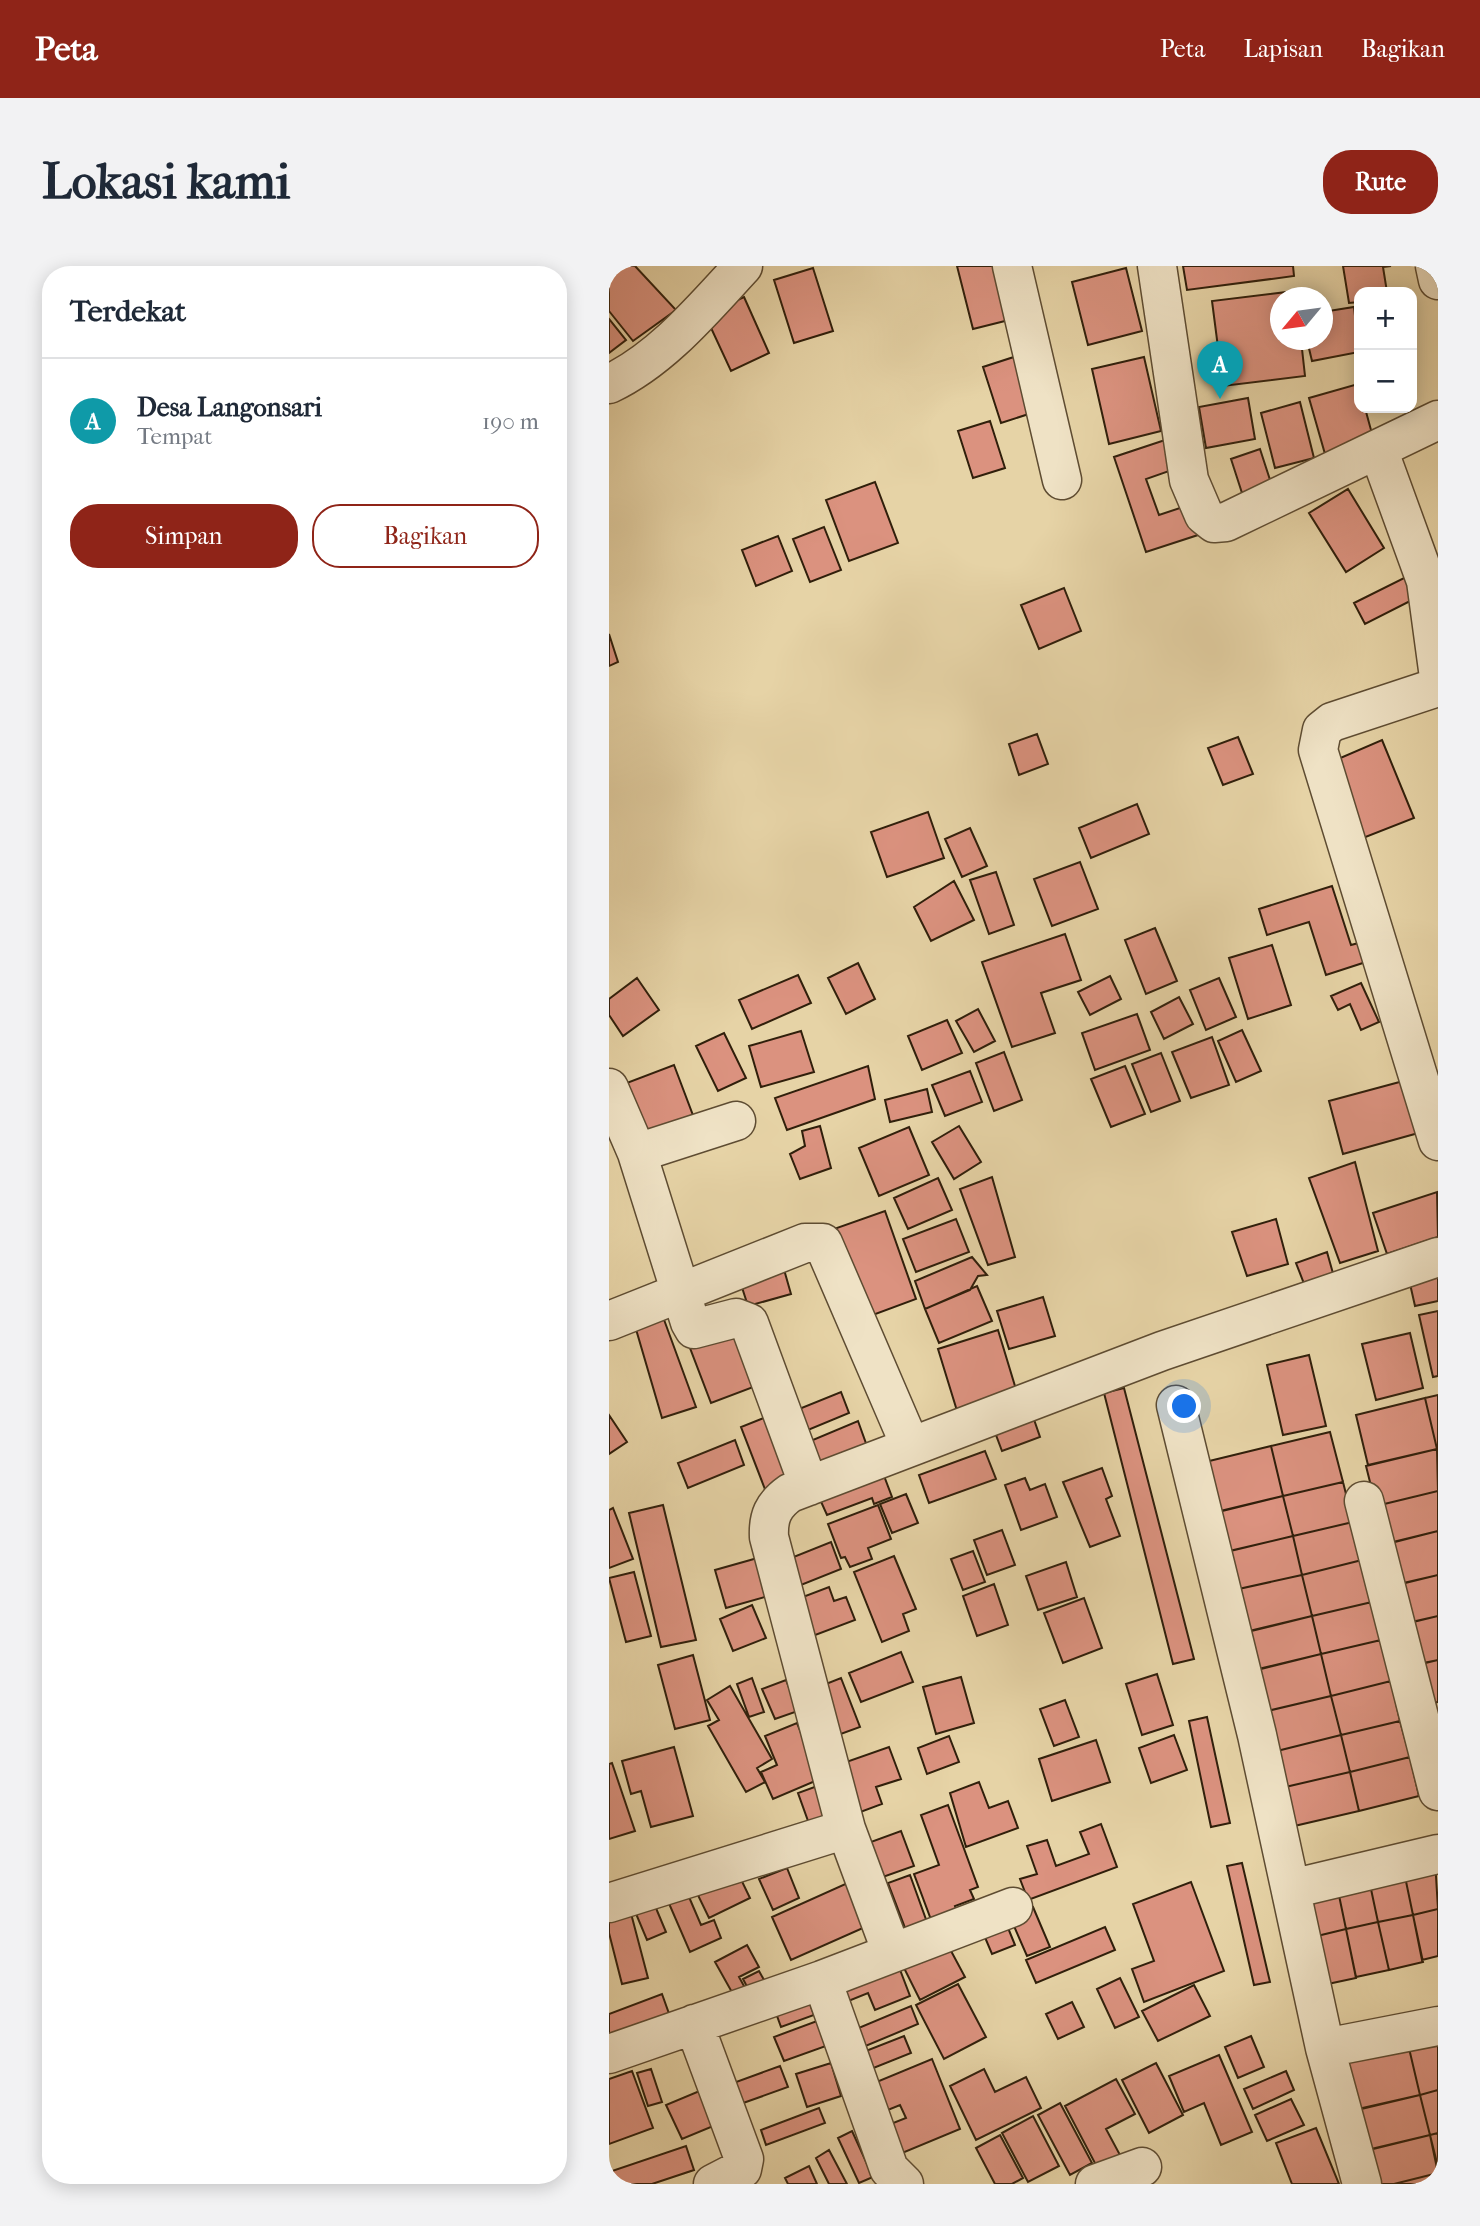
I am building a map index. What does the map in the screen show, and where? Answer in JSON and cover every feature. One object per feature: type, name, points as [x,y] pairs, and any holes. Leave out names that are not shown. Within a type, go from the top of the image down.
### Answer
[{"type":"street","points":[[609,384],[642,363],[686,326],[743,266]]},
{"type":"street","points":[[1011,266],[1062,480]]},
{"type":"street","points":[[1157,266],[1189,480],[1204,515],[1214,523],[1226,522],[1438,420]]},
{"type":"street","points":[[1435,266],[1438,280]]},
{"type":"street","points":[[1378,449],[1426,580],[1438,670]]},
{"type":"street","points":[[1438,687],[1332,722],[1322,730],[1318,750],[1438,1142]]},
{"type":"street","points":[[609,1088],[637,1153],[678,1292],[694,1329],[736,1318],[749,1323],[809,1486]]},
{"type":"street","points":[[637,1153],[736,1121]]},
{"type":"street","points":[[609,1321],[805,1243],[823,1243],[910,1446]]},
{"type":"street","points":[[893,1953],[846,1829],[769,1537],[768,1520],[774,1507],[790,1493],[1162,1351],[1438,1257]]},
{"type":"street","points":[[1176,1405],[1291,1889],[1325,2048],[1362,2184]]},
{"type":"street","points":[[1364,1501],[1438,1791]]},
{"type":"street","points":[[609,1903],[846,1829]]},
{"type":"street","points":[[1291,1889],[1438,1854]]},
{"type":"street","points":[[609,2054],[822,1980],[1013,1908]]},
{"type":"street","points":[[822,1980],[889,2169],[904,2184]]},
{"type":"street","points":[[695,2024],[744,2160],[742,2169],[732,2177],[713,2184]]},
{"type":"street","points":[[1325,2048],[1438,2026]]},
{"type":"street","points":[[1095,2184],[1142,2167]]},
{"type":"building","points":[[619,266],[635,266],[676,310],[633,341],[609,311],[609,274]]},
{"type":"building","points":[[957,266],[995,266],[1009,320],[973,329]]},
{"type":"building","points":[[1183,266],[1293,266],[1294,276],[1187,290]]},
{"type":"building","points":[[1343,266],[1391,266],[1383,267],[1386,287],[1354,287],[1354,302],[1349,303]]},
{"type":"building","points":[[813,268],[833,331],[794,343],[774,280]]},
{"type":"building","points":[[1126,268],[1142,331],[1088,345],[1072,282]]},
{"type":"building","points":[[1270,294],[1270,350],[1302,350],[1305,376],[1223,386],[1212,301]]},
{"type":"building","points":[[744,297],[769,353],[731,371],[705,315]]},
{"type":"building","points":[[1354,307],[1354,353],[1312,361],[1309,350],[1333,350],[1333,310]]},
{"type":"building","points":[[609,319],[626,340],[609,353]]},
{"type":"building","points":[[1020,355],[1038,411],[1001,423],[983,367]]},
{"type":"building","points":[[1144,357],[1161,431],[1109,444],[1092,369]]},
{"type":"building","points":[[1354,385],[1354,413],[1366,413],[1374,441],[1325,454],[1309,398]]},
{"type":"building","points":[[1248,398],[1255,439],[1206,448],[1199,407]]},
{"type":"building","points":[[1300,402],[1314,458],[1275,468],[1261,413]]},
{"type":"building","points":[[990,421],[1005,468],[973,478],[958,431]]},
{"type":"building","points":[[1165,440],[1175,469],[1146,479],[1159,515],[1189,505],[1198,535],[1146,552],[1114,457]]},
{"type":"building","points":[[1260,449],[1271,483],[1242,493],[1231,459]]},
{"type":"building","points":[[875,482],[898,543],[849,561],[826,500]]},
{"type":"building","points":[[1348,489],[1384,548],[1346,572],[1309,513]]},
{"type":"building","points":[[824,527],[841,570],[810,582],[793,539]]},
{"type":"building","points":[[778,536],[792,571],[756,586],[742,550]]},
{"type":"building","points":[[1412,574],[1422,595],[1365,624],[1354,603]]},
{"type":"building","points":[[1064,588],[1081,631],[1039,649],[1021,605]]},
{"type":"building","points":[[609,634],[618,662],[609,666]]},
{"type":"building","points":[[1037,734],[1048,764],[1019,775],[1009,744]]},
{"type":"building","points":[[1238,737],[1253,774],[1223,785],[1208,748]]},
{"type":"building","points":[[1382,740],[1414,818],[1363,838],[1331,762]]},
{"type":"building","points":[[1137,804],[1149,834],[1091,858],[1079,828]]},
{"type":"building","points":[[928,812],[944,858],[887,877],[871,832]]},
{"type":"building","points":[[970,828],[987,866],[962,877],[945,839]]},
{"type":"building","points":[[1080,862],[1098,909],[1052,926],[1034,879]]},
{"type":"building","points":[[996,872],[1014,925],[989,934],[970,880]]},
{"type":"building","points":[[954,881],[974,920],[931,941],[914,907]]},
{"type":"building","points":[[1332,886],[1351,945],[1366,941],[1372,960],[1326,975],[1309,922],[1267,935],[1259,909]]},
{"type":"building","points":[[1155,928],[1177,981],[1146,994],[1125,940]]},
{"type":"building","points":[[1065,934],[1081,980],[1041,993],[1055,1033],[1012,1047],[982,962]]},
{"type":"building","points":[[1272,945],[1291,1005],[1248,1019],[1229,958]]},
{"type":"building","points":[[858,963],[875,999],[846,1014],[828,978]]},
{"type":"building","points":[[798,975],[811,1003],[752,1029],[739,1000]]},
{"type":"building","points":[[1110,976],[1121,999],[1090,1015],[1078,992]]},
{"type":"building","points":[[637,978],[659,1010],[623,1036],[609,1015],[609,999]]},
{"type":"building","points":[[1219,978],[1236,1017],[1206,1030],[1190,990]]},
{"type":"building","points":[[1361,983],[1379,1022],[1361,1030],[1350,1004],[1338,1010],[1331,996]]},
{"type":"building","points":[[1179,997],[1193,1024],[1164,1039],[1151,1012]]},
{"type":"building","points":[[978,1009],[995,1041],[974,1052],[956,1021]]},
{"type":"building","points":[[1137,1014],[1150,1050],[1095,1070],[1082,1033]]},
{"type":"building","points":[[947,1020],[962,1053],[922,1070],[908,1036]]},
{"type":"building","points":[[1242,1030],[1261,1071],[1236,1082],[1218,1041]]},
{"type":"building","points":[[801,1031],[814,1072],[761,1087],[749,1046]]},
{"type":"building","points":[[724,1033],[746,1078],[718,1091],[696,1046]]},
{"type":"building","points":[[1212,1037],[1229,1085],[1191,1098],[1172,1052]]},
{"type":"building","points":[[1004,1052],[1022,1100],[994,1111],[976,1063]]},
{"type":"building","points":[[1161,1053],[1180,1101],[1151,1112],[1132,1064]]},
{"type":"building","points":[[674,1065],[694,1118],[644,1137],[624,1084]]},
{"type":"building","points":[[868,1066],[875,1099],[787,1130],[775,1098]]},
{"type":"building","points":[[1125,1066],[1145,1114],[1111,1127],[1091,1079]]},
{"type":"building","points":[[970,1071],[982,1102],[945,1116],[932,1085]]},
{"type":"building","points":[[1407,1080],[1422,1132],[1343,1154],[1329,1101]]},
{"type":"building","points":[[927,1089],[932,1112],[890,1122],[885,1100]]},
{"type":"building","points":[[820,1126],[831,1168],[800,1179],[790,1154],[805,1146],[802,1131]]},
{"type":"building","points":[[959,1126],[981,1162],[954,1179],[932,1142]]},
{"type":"building","points":[[909,1127],[929,1175],[879,1196],[859,1148]]},
{"type":"building","points":[[1355,1162],[1378,1251],[1340,1263],[1309,1178]]},
{"type":"building","points":[[992,1177],[1015,1257],[988,1265],[960,1189]]},
{"type":"building","points":[[938,1178],[952,1210],[908,1229],[894,1198]]},
{"type":"building","points":[[1437,1192],[1438,1237],[1387,1254],[1373,1213]]},
{"type":"building","points":[[885,1211],[916,1299],[862,1319],[831,1230]]},
{"type":"building","points":[[956,1219],[969,1252],[916,1272],[903,1239]]},
{"type":"building","points":[[1276,1219],[1288,1264],[1247,1276],[1232,1232]]},
{"type":"building","points":[[1327,1252],[1336,1284],[1308,1294],[1296,1263]]},
{"type":"building","points":[[972,1257],[987,1275],[978,1276],[970,1290],[925,1309],[915,1281]]},
{"type":"building","points":[[781,1259],[791,1294],[748,1306],[737,1272]]},
{"type":"building","points":[[1438,1268],[1438,1301],[1415,1306],[1408,1275]]},
{"type":"building","points":[[977,1286],[992,1321],[939,1343],[925,1309]]},
{"type":"building","points":[[1043,1297],[1055,1336],[1009,1349],[997,1311]]},
{"type":"building","points":[[659,1306],[696,1407],[662,1418],[633,1319]]},
{"type":"building","points":[[1438,1311],[1438,1376],[1433,1377],[1419,1315]]},
{"type":"building","points":[[998,1330],[1018,1396],[958,1414],[938,1349]]},
{"type":"building","points":[[735,1331],[756,1386],[711,1403],[690,1348]]},
{"type":"building","points":[[1410,1333],[1423,1388],[1376,1400],[1362,1344]]},
{"type":"building","points":[[1309,1355],[1326,1426],[1283,1435],[1267,1365]]},
{"type":"building","points":[[1124,1388],[1194,1659],[1173,1664],[1104,1393]]},
{"type":"building","points":[[841,1392],[849,1413],[808,1430],[799,1409]]},
{"type":"building","points":[[1438,1395],[1438,1449],[1437,1449],[1425,1398]]},
{"type":"building","points":[[1425,1398],[1437,1449],[1368,1465],[1356,1415]]},
{"type":"building","points":[[1029,1405],[1040,1437],[1002,1451],[990,1419]]},
{"type":"building","points":[[609,1415],[627,1442],[609,1454]]},
{"type":"building","points":[[771,1415],[798,1486],[768,1497],[741,1427]]},
{"type":"building","points":[[858,1421],[868,1449],[818,1468],[808,1442]]},
{"type":"building","points":[[1330,1432],[1343,1482],[1283,1496],[1271,1446]]},
{"type":"building","points":[[735,1440],[744,1465],[688,1488],[678,1463]]},
{"type":"building","points":[[1271,1446],[1283,1496],[1214,1513],[1201,1463]]},
{"type":"building","points":[[1437,1449],[1438,1491],[1376,1506],[1366,1466]]},
{"type":"building","points":[[985,1451],[996,1479],[929,1503],[919,1475]]},
{"type":"building","points":[[878,1460],[892,1497],[874,1504],[872,1498],[827,1515],[818,1495]]},
{"type":"building","points":[[1102,1468],[1112,1496],[1106,1499],[1120,1536],[1090,1547],[1063,1482]]},
{"type":"building","points":[[1025,1478],[1030,1490],[1045,1484],[1057,1517],[1021,1530],[1005,1485]]},
{"type":"building","points":[[1343,1482],[1353,1522],[1293,1536],[1283,1496]]},
{"type":"building","points":[[1438,1491],[1438,1531],[1389,1543],[1380,1505]]},
{"type":"building","points":[[906,1494],[918,1523],[892,1533],[880,1504]]},
{"type":"building","points":[[1283,1496],[1293,1536],[1222,1553],[1212,1513]]},
{"type":"building","points":[[663,1505],[696,1640],[661,1647],[629,1513]]},
{"type":"building","points":[[878,1505],[891,1539],[868,1548],[872,1559],[850,1567],[845,1557],[841,1558],[828,1524]]},
{"type":"building","points":[[613,1508],[633,1559],[609,1568],[609,1510]]},
{"type":"building","points":[[1353,1522],[1362,1560],[1302,1575],[1293,1536]]},
{"type":"building","points":[[1002,1530],[1015,1565],[987,1575],[974,1540]]},
{"type":"building","points":[[1438,1531],[1438,1575],[1397,1585],[1387,1544]]},
{"type":"building","points":[[1293,1536],[1302,1575],[1234,1590],[1225,1552]]},
{"type":"building","points":[[831,1542],[841,1569],[796,1587],[786,1560]]},
{"type":"building","points":[[973,1551],[985,1582],[963,1590],[951,1559]]},
{"type":"building","points":[[894,1556],[916,1609],[903,1614],[909,1631],[882,1642],[854,1572]]},
{"type":"building","points":[[761,1557],[772,1595],[726,1608],[715,1570]]},
{"type":"building","points":[[1362,1560],[1372,1602],[1312,1616],[1302,1575]]},
{"type":"building","points":[[1066,1562],[1077,1597],[1038,1610],[1026,1576]]},
{"type":"building","points":[[634,1572],[651,1636],[626,1642],[609,1578]]},
{"type":"building","points":[[1302,1575],[1312,1616],[1243,1633],[1234,1590]]},
{"type":"building","points":[[1438,1575],[1438,1616],[1409,1623],[1399,1584]]},
{"type":"building","points":[[994,1584],[1008,1625],[977,1636],[963,1596]]},
{"type":"building","points":[[829,1587],[834,1601],[846,1597],[855,1620],[802,1640],[787,1603]]},
{"type":"building","points":[[1084,1598],[1102,1648],[1063,1663],[1044,1613]]},
{"type":"building","points":[[1372,1602],[1381,1640],[1321,1654],[1312,1616]]},
{"type":"building","points":[[752,1605],[766,1638],[733,1651],[720,1619]]},
{"type":"building","points":[[1312,1616],[1321,1654],[1254,1670],[1245,1632]]},
{"type":"building","points":[[1438,1616],[1438,1660],[1417,1665],[1407,1623]]},
{"type":"building","points":[[1381,1640],[1391,1681],[1331,1696],[1321,1654]]},
{"type":"building","points":[[901,1652],[913,1682],[861,1702],[849,1673]]},
{"type":"building","points":[[1321,1654],[1331,1696],[1263,1712],[1253,1671]]},
{"type":"building","points":[[693,1655],[710,1720],[675,1729],[658,1665]]},
{"type":"building","points":[[1438,1660],[1438,1702],[1428,1704],[1418,1664]]},
{"type":"building","points":[[1157,1674],[1173,1725],[1142,1735],[1126,1684]]},
{"type":"building","points":[[961,1677],[974,1723],[936,1734],[923,1687]]},
{"type":"building","points":[[752,1678],[764,1712],[749,1717],[737,1684]]},
{"type":"building","points":[[841,1678],[860,1727],[827,1739],[808,1691]]},
{"type":"building","points":[[786,1680],[798,1711],[775,1719],[762,1689]]},
{"type":"building","points":[[1391,1681],[1400,1721],[1341,1735],[1331,1696]]},
{"type":"building","points":[[730,1686],[772,1759],[757,1768],[765,1782],[746,1792],[708,1726],[719,1720],[707,1700]]},
{"type":"building","points":[[1331,1696],[1341,1735],[1273,1752],[1263,1712]]},
{"type":"building","points":[[1065,1700],[1079,1737],[1054,1746],[1040,1709]]},
{"type":"building","points":[[1207,1717],[1230,1823],[1211,1827],[1189,1721]]},
{"type":"building","points":[[1400,1721],[1410,1757],[1350,1772],[1341,1735]]},
{"type":"building","points":[[797,1723],[820,1779],[773,1799],[761,1772],[777,1765],[765,1736]]},
{"type":"building","points":[[1174,1735],[1187,1770],[1151,1783],[1139,1748]]},
{"type":"building","points":[[1341,1735],[1350,1772],[1281,1788],[1273,1752]]},
{"type":"building","points":[[949,1736],[959,1762],[927,1774],[918,1748]]},
{"type":"building","points":[[1096,1740],[1110,1782],[1052,1801],[1039,1759]]},
{"type":"building","points":[[674,1747],[693,1816],[651,1827],[641,1791],[631,1794],[622,1761]]},
{"type":"building","points":[[889,1747],[901,1779],[876,1787],[882,1804],[847,1817],[829,1768]]},
{"type":"building","points":[[1410,1757],[1419,1796],[1359,1811],[1350,1772]]},
{"type":"building","points":[[612,1763],[635,1831],[609,1839],[609,1764]]},
{"type":"building","points":[[1350,1772],[1359,1811],[1290,1827],[1281,1788]]},
{"type":"building","points":[[979,1782],[989,1808],[1008,1801],[1018,1828],[966,1847],[950,1793]]},
{"type":"building","points":[[820,1785],[834,1824],[812,1832],[798,1793]]},
{"type":"building","points":[[948,1805],[978,1887],[970,1890],[974,1899],[955,1906],[959,1916],[933,1925],[914,1874],[939,1865],[921,1815]]},
{"type":"building","points":[[1101,1824],[1117,1867],[1028,1900],[1020,1879],[1037,1874],[1027,1846],[1047,1840],[1056,1866],[1089,1854],[1080,1832]]},
{"type":"building","points":[[901,1831],[914,1866],[880,1878],[868,1843]]},
{"type":"building","points":[[1435,1860],[1438,1909],[1413,1915],[1403,1867]]},
{"type":"building","points":[[1242,1863],[1270,1982],[1254,1985],[1227,1866]]},
{"type":"building","points":[[1403,1867],[1413,1915],[1378,1922],[1368,1875]]},
{"type":"building","points":[[787,1868],[799,1898],[773,1910],[759,1879]]},
{"type":"building","points":[[736,1869],[750,1898],[709,1918],[695,1889]]},
{"type":"building","points":[[910,1875],[928,1925],[907,1933],[888,1883]]},
{"type":"building","points":[[1368,1875],[1378,1922],[1346,1929],[1336,1881]]},
{"type":"building","points":[[852,1881],[872,1924],[791,1960],[772,1917]]},
{"type":"building","points":[[1336,1881],[1346,1929],[1313,1937],[1303,1889]]},
{"type":"building","points":[[1191,1882],[1224,1971],[1144,2002],[1132,1969],[1154,1961],[1133,1904]]},
{"type":"building","points":[[683,1883],[701,1925],[714,1920],[721,1938],[690,1952],[664,1892]]},
{"type":"building","points":[[653,1901],[666,1932],[647,1940],[634,1909]]},
{"type":"building","points":[[628,1902],[648,1978],[622,1984],[609,1933],[609,1907]]},
{"type":"building","points":[[1033,1907],[1050,1947],[1027,1956],[1010,1917]]},
{"type":"building","points":[[1438,1909],[1438,1956],[1422,1960],[1413,1915]]},
{"type":"building","points":[[1413,1915],[1423,1962],[1389,1970],[1378,1922]]},
{"type":"building","points":[[1004,1918],[1015,1945],[992,1954],[981,1928]]},
{"type":"building","points":[[1378,1922],[1389,1970],[1356,1977],[1346,1929]]},
{"type":"building","points":[[1105,1927],[1115,1950],[1036,1983],[1026,1960]]},
{"type":"building","points":[[1346,1929],[1356,1978],[1323,1985],[1313,1937]]},
{"type":"building","points":[[943,1936],[965,1977],[920,2000],[899,1958]]},
{"type":"building","points":[[747,1945],[759,1967],[739,1977],[750,1997],[738,2003],[715,1962]]},
{"type":"building","points":[[894,1954],[910,1996],[875,2010],[868,1993],[841,2004],[831,1979]]},
{"type":"building","points":[[759,1971],[769,1989],[753,1998],[743,1979]]},
{"type":"building","points":[[1120,1978],[1139,2017],[1115,2028],[1097,1989]]},
{"type":"building","points":[[958,1984],[986,2037],[944,2059],[916,2005]]},
{"type":"building","points":[[1194,1985],[1210,2016],[1158,2041],[1142,2011]]},
{"type":"building","points":[[805,1990],[814,2015],[781,2027],[772,2002]]},
{"type":"building","points":[[662,1994],[672,2022],[609,2045],[609,2014]]},
{"type":"building","points":[[1072,2002],[1084,2027],[1058,2039],[1046,2014]]},
{"type":"building","points":[[911,2006],[918,2024],[856,2050],[849,2032]]},
{"type":"building","points":[[817,2021],[826,2046],[784,2061],[774,2037]]},
{"type":"building","points":[[904,2036],[911,2053],[861,2073],[853,2056]]},
{"type":"building","points":[[1251,2036],[1264,2067],[1238,2078],[1225,2047]]},
{"type":"building","points":[[1438,2037],[1438,2090],[1420,2095],[1408,2044]]},
{"type":"building","points":[[1408,2044],[1420,2095],[1357,2110],[1344,2059]]},
{"type":"building","points":[[1219,2055],[1252,2132],[1221,2145],[1204,2103],[1184,2112],[1169,2076]]},
{"type":"building","points":[[932,2059],[960,2129],[895,2156],[883,2127],[906,2118],[900,2105],[873,2116],[862,2088]]},
{"type":"building","points":[[831,2063],[841,2096],[807,2107],[796,2074]]},
{"type":"building","points":[[1156,2063],[1183,2115],[1149,2133],[1122,2080]]},
{"type":"building","points":[[780,2066],[788,2087],[732,2107],[725,2086]]},
{"type":"building","points":[[651,2069],[662,2102],[648,2106],[637,2073]]},
{"type":"building","points":[[984,2069],[995,2092],[1026,2077],[1041,2108],[976,2140],[950,2086]]},
{"type":"building","points":[[632,2071],[653,2128],[609,2144],[609,2079]]},
{"type":"building","points":[[1286,2071],[1294,2090],[1253,2109],[1244,2089]]},
{"type":"building","points":[[1116,2079],[1135,2114],[1106,2129],[1120,2155],[1097,2167],[1065,2106]]},
{"type":"building","points":[[709,2087],[723,2122],[682,2139],[666,2105]]},
{"type":"building","points":[[1438,2090],[1438,2133],[1430,2135],[1420,2095]]},
{"type":"building","points":[[1420,2095],[1430,2135],[1367,2150],[1358,2109]]},
{"type":"building","points":[[1291,2099],[1304,2125],[1267,2141],[1255,2115]]},
{"type":"building","points":[[1060,2103],[1092,2163],[1070,2175],[1038,2115]]},
{"type":"building","points":[[819,2108],[825,2123],[766,2145],[761,2130]]},
{"type":"building","points":[[1033,2116],[1059,2166],[1028,2182],[1002,2133]]},
{"type":"building","points":[[1316,2128],[1339,2184],[1292,2184],[1276,2143]]},
{"type":"building","points":[[852,2131],[873,2177],[859,2183],[838,2138]]},
{"type":"building","points":[[1438,2133],[1438,2167],[1430,2135]]},
{"type":"building","points":[[1000,2135],[1023,2178],[1012,2184],[995,2184],[976,2148]]},
{"type":"building","points":[[1430,2135],[1438,2173],[1394,2184],[1377,2184],[1369,2150]]},
{"type":"building","points":[[686,2146],[694,2170],[652,2184],[613,2184],[609,2172]]},
{"type":"building","points":[[829,2150],[847,2184],[829,2184],[816,2158]]},
{"type":"building","points":[[809,2166],[817,2184],[788,2184],[785,2178]]},
{"type":"building","points":[[1438,2173],[1438,2184],[1394,2184]]},
{"type":"place","name":"Desa Langonsari","points":[[1220,399]]}]
